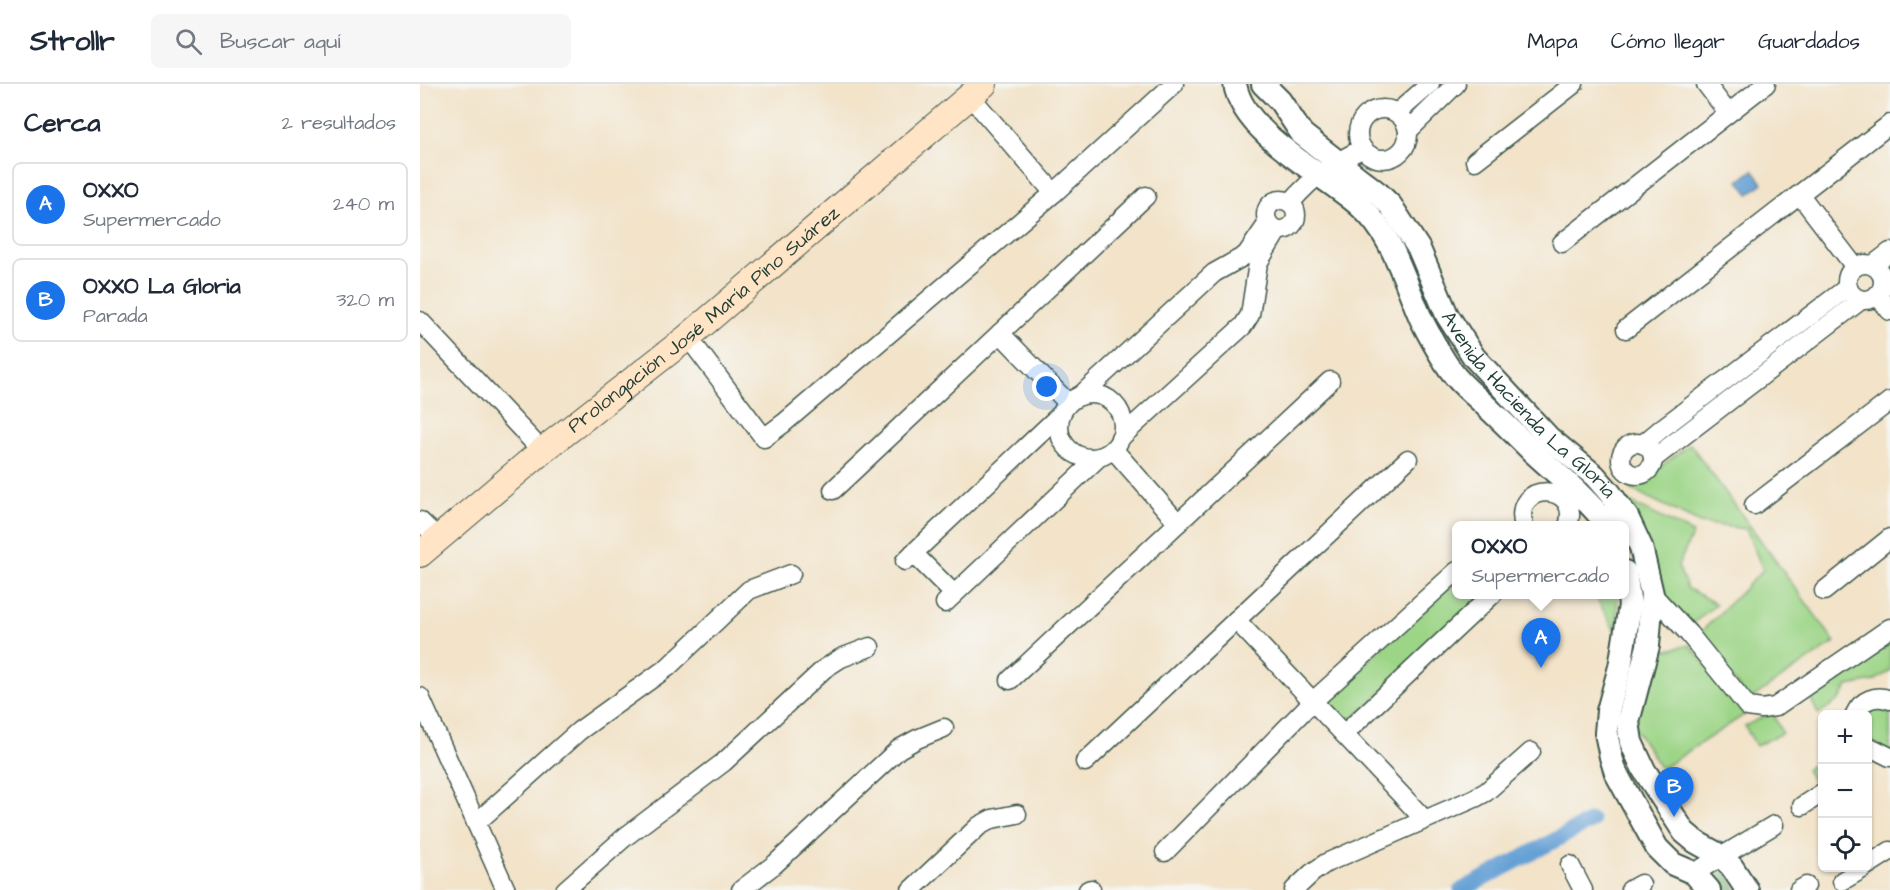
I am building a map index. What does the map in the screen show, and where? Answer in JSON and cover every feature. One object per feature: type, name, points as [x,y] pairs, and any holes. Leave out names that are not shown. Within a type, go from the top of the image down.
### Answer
[{"type":"main road","name":"Prolongación José María Pino Suárez","points":[[426,538],[688,337],[977,90]]},
{"type":"street","points":[[688,337],[764,438],[1054,193],[1174,84]]},
{"type":"street","points":[[1235,84],[1241,102],[1253,119],[1283,147],[1327,168],[1353,200],[1381,228],[1402,269],[1422,320],[1453,374],[1534,452],[1564,490],[1591,506],[1604,521]]},
{"type":"street","name":"Avenida Hacienda La Gloria","points":[[1263,84],[1280,101],[1327,168],[1379,194],[1399,217],[1419,249],[1447,315],[1474,357],[1549,438],[1602,484],[1629,521]]},
{"type":"street","points":[[1397,113],[1435,88],[1456,84]]},
{"type":"street","points":[[1475,161],[1574,84]]},
{"type":"street","points":[[1706,84],[1728,113]]},
{"type":"street","points":[[1562,243],[1766,84]]},
{"type":"street","points":[[1408,131],[1404,121],[1397,113],[1388,109],[1378,109],[1369,113],[1362,120],[1358,129],[1358,139],[1362,149],[1368,155],[1377,159],[1396,156],[1403,149],[1408,131],[1435,88]]},
{"type":"street","points":[[977,90],[1054,193]]},
{"type":"street","points":[[1626,329],[1890,124]]},
{"type":"street","points":[[1252,259],[1214,273],[1070,404],[909,557],[950,599],[1243,326],[1250,315],[1252,259],[1273,226],[1266,212],[1272,202],[1278,199],[1291,202],[1327,168],[1362,149]]},
{"type":"street","points":[[1800,195],[1870,281],[1890,311]]},
{"type":"street","points":[[832,490],[1146,196]]},
{"type":"street","points":[[1648,451],[1870,281],[1890,252]]},
{"type":"street","points":[[420,321],[542,451]]},
{"type":"street","points":[[1000,333],[1070,404]]},
{"type":"street","points":[[1010,680],[1330,381]]},
{"type":"street","points":[[1092,394],[1104,397],[1114,404],[1121,414],[1123,426],[1111,448],[1085,458],[1072,452],[1062,441],[1059,428],[1070,404],[1092,394]]},
{"type":"street","points":[[1754,505],[1890,401]]},
{"type":"street","points":[[1631,444],[1648,451],[1653,464],[1646,473],[1641,475],[1626,469],[1621,458],[1626,447],[1631,444]]},
{"type":"street","points":[[1111,448],[1178,523]]},
{"type":"street","points":[[1085,762],[1408,459]]},
{"type":"street","points":[[1519,521],[1528,499],[1537,493],[1602,484],[1626,469]]},
{"type":"street","points":[[1573,521],[1591,506],[1602,484]]},
{"type":"street","points":[[1564,490],[1571,516],[1570,521]]},
{"type":"street","name":"Avenida Hacienda La Gloria","points":[[1629,521],[1641,547],[1652,594],[1648,646],[1628,722],[1631,742],[1644,770],[1684,832],[1696,842],[1721,856]]},
{"type":"street","points":[[1824,591],[1890,538]]},
{"type":"street","points":[[476,823],[579,731],[668,667],[749,590],[790,574]]},
{"type":"street","points":[[1165,852],[1312,702],[1452,576]]},
{"type":"street","points":[[1652,594],[1689,634],[1748,707],[1762,709],[1774,707],[1890,628]]},
{"type":"street","points":[[1629,598],[1630,605],[1620,667],[1608,711],[1606,734],[1616,773],[1657,848],[1673,864],[1702,882],[1721,856],[1774,825]]},
{"type":"street","points":[[1344,734],[1488,599]]},
{"type":"street","points":[[1236,620],[1424,819]]},
{"type":"street","points":[[565,890],[625,837],[724,762],[824,669],[841,658],[870,647]]},
{"type":"street","points":[[1857,710],[1865,702],[1887,696]]},
{"type":"street","points":[[420,697],[506,890]]},
{"type":"street","points":[[741,890],[775,864],[899,749],[944,728]]},
{"type":"street","points":[[1872,749],[1887,756]]},
{"type":"street","points":[[1294,890],[1326,863],[1486,792],[1531,752]]},
{"type":"street","points":[[1870,764],[1887,756]]},
{"type":"street","points":[[1802,806],[1818,796]]},
{"type":"street","points":[[911,890],[979,826],[992,819],[1017,814]]},
{"type":"street","points":[[1872,862],[1890,851]]},
{"type":"street","points":[[1721,856],[1732,867],[1747,890]]},
{"type":"street","points":[[1570,865],[1583,890]]},
{"type":"street","points":[[1842,880],[1856,872]]},
{"type":"green space","points":[[1690,444],[1835,642],[1749,700],[1698,635],[1763,570],[1746,529],[1700,523],[1631,489]]},
{"type":"green space","points":[[1623,499],[1693,533],[1678,566],[1687,588],[1716,604],[1690,626],[1658,589]]},
{"type":"green space","points":[[1452,585],[1452,599],[1481,599],[1347,724],[1323,701]]},
{"type":"green space","points":[[1597,599],[1618,599],[1616,633]]},
{"type":"green space","points":[[1890,631],[1890,671],[1874,681],[1848,686],[1839,700],[1824,710],[1818,710],[1818,714],[1808,693]]},
{"type":"green space","points":[[1690,645],[1744,715],[1661,769],[1634,727],[1654,653]]},
{"type":"green space","points":[[1878,703],[1890,708],[1890,754],[1872,742],[1872,710],[1867,710]]},
{"type":"green space","points":[[1772,712],[1782,733],[1756,746],[1745,726]]},
{"type":"green space","points":[[1818,762],[1818,782],[1815,784],[1806,770]]},
{"type":"green space","points":[[1721,864],[1737,890],[1713,890],[1704,875]]},
{"type":"water","points":[[1753,170],[1763,183],[1749,194],[1739,181]]},
{"type":"waterway","points":[[1462,890],[1591,821]]},
{"type":"place","name":"OXXO","points":[[1541,668]]},
{"type":"place","name":"OXXO La Gloria","points":[[1674,817]]}]
